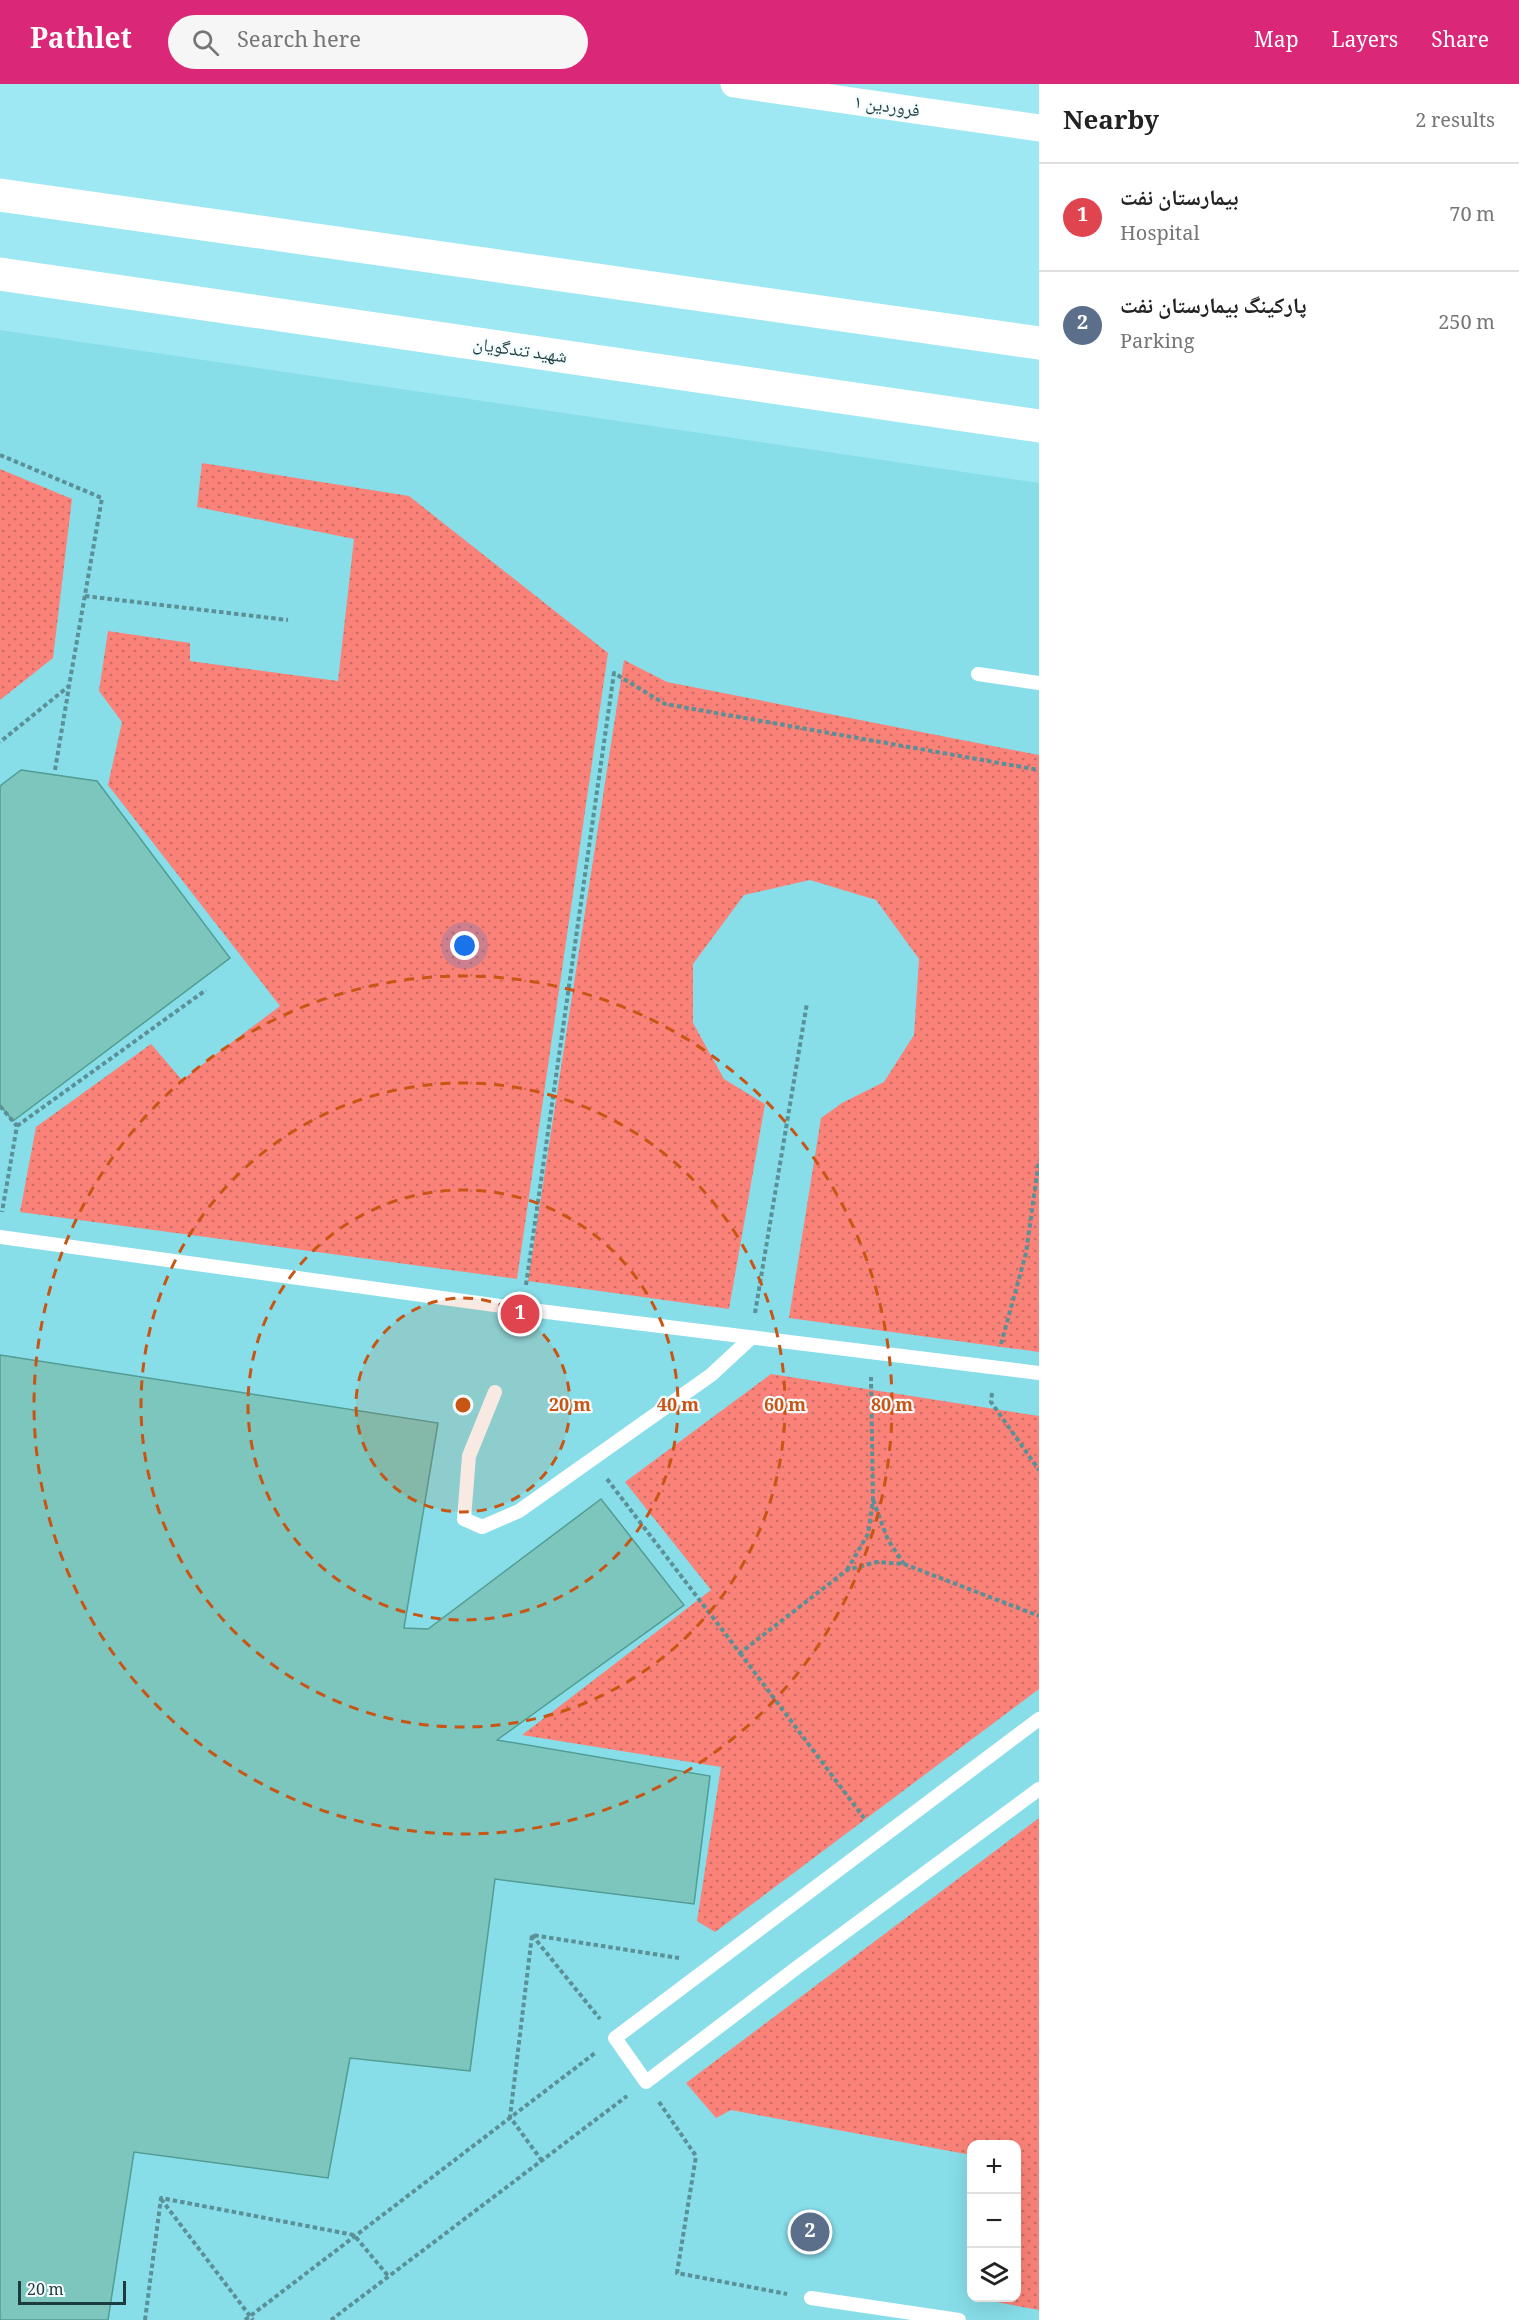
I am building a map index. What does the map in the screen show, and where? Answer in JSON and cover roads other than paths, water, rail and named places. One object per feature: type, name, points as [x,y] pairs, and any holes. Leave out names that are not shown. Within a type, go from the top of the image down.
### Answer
[{"type":"main road","points":[[0,195],[1039,344]]},
{"type":"main road","name":"شهید تندگویان","points":[[0,274],[1039,426]]},
{"type":"street","name":"فروردین ۱","points":[[734,84],[1039,128]]},
{"type":"lane","points":[[978,674],[1039,683]]},
{"type":"lane","points":[[0,1237],[523,1309],[1039,1373]]},
{"type":"lane","points":[[495,1392],[469,1456],[464,1519],[482,1527],[519,1511],[592,1460],[711,1375],[751,1338]]},
{"type":"lane","points":[[1039,1719],[615,2038],[646,2082],[1039,1789]]},
{"type":"lane","points":[[811,2298],[959,2320]]},
{"type":"place","name":"بیمارستان نفت","points":[[520,1314]]},
{"type":"place","name":"پارکینگ بیمارستان نفت","points":[[810,2232]]}]
